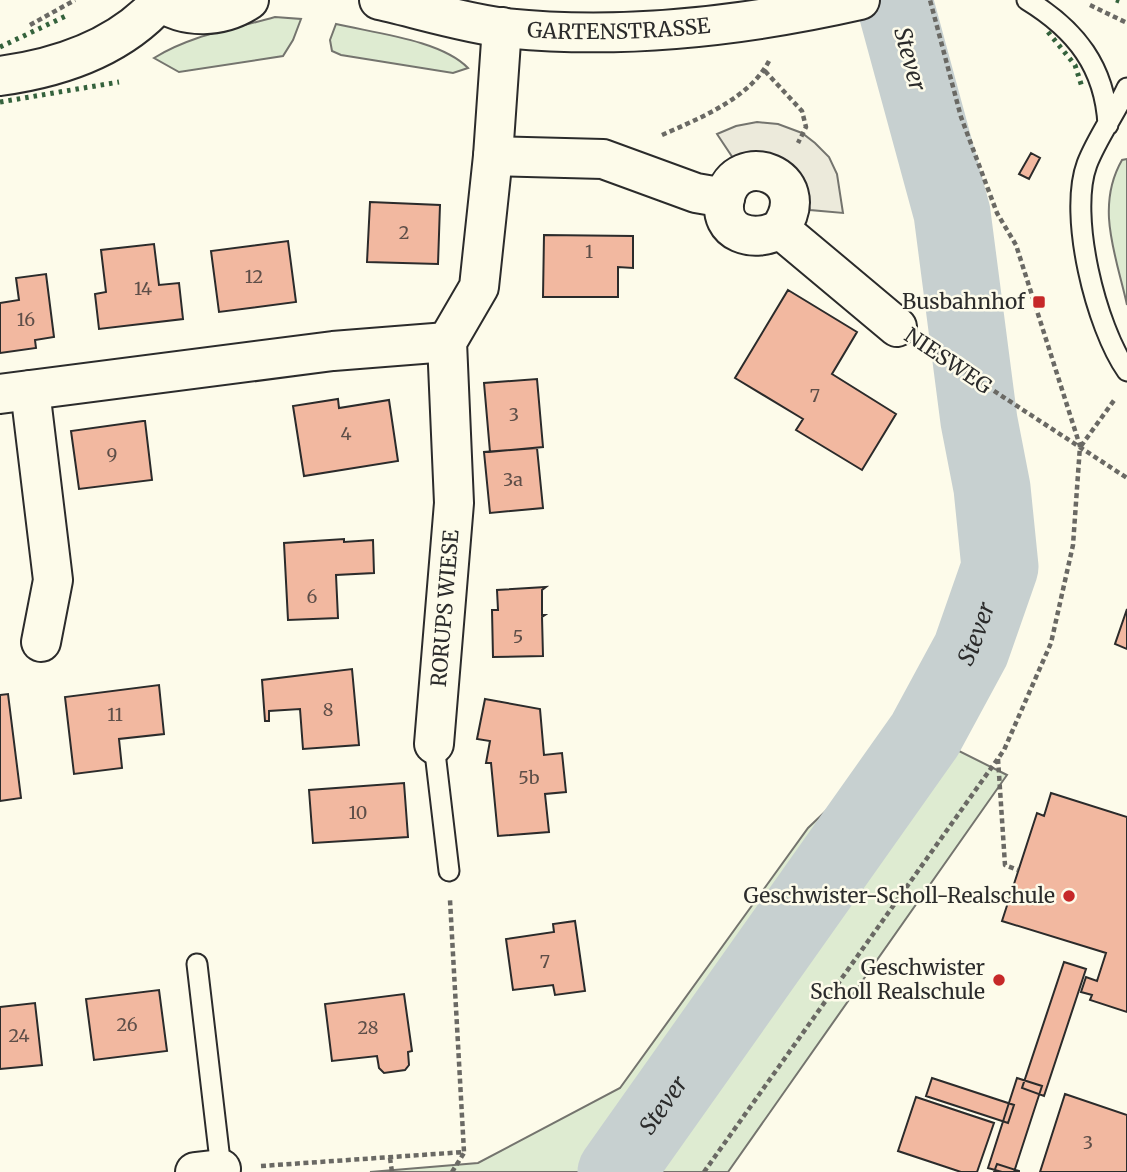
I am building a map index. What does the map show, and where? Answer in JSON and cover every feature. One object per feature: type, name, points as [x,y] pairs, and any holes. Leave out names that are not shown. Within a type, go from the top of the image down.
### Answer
[{"type":"street","points":[[0,76],[71,61],[137,25],[159,1],[186,13],[207,15],[228,11],[249,0]]},
{"type":"street","name":"GARTENSTRASSE","points":[[379,0],[502,27],[576,33],[687,28],[855,1]]},
{"type":"street","points":[[41,642],[53,580],[15,392],[332,351],[447,342],[479,288],[493,156],[502,27]]},
{"type":"street","points":[[493,156],[603,159],[696,193],[725,198]]},
{"type":"street","points":[[751,171],[765,171],[788,188],[792,203],[789,217],[780,229],[767,237],[752,238],[738,232],[727,220],[725,198],[727,189],[737,177],[751,171]]},
{"type":"street","name":"NIESWEG","points":[[780,229],[897,327]]},
{"type":"street","name":"RORUPS WIESE","points":[[434,744],[454,503],[447,342]]},
{"type":"lane","points":[[1027,0],[1052,15],[1070,32],[1091,61],[1107,97],[1108,127]]},
{"type":"lane","points":[[1127,88],[1087,165],[1079,206],[1083,244],[1101,315],[1110,340],[1127,371]]},
{"type":"lane","name":"RORUPS WIESE","points":[[434,744],[449,871]]},
{"type":"lane","points":[[197,964],[208,1170]]},
{"type":"path","points":[[20,29],[50,16],[75,0]]},
{"type":"path","points":[[704,1172],[998,758],[1051,643],[1073,545],[1080,446],[1016,246],[997,213],[961,117],[930,0]]},
{"type":"path","points":[[1080,0],[1127,23]]},
{"type":"path","points":[[603,159],[711,113],[765,71],[771,52]]},
{"type":"path","points":[[765,71],[803,111],[806,127],[778,178]]},
{"type":"path","name":"NIESWEG","points":[[897,327],[1127,478]]},
{"type":"path","points":[[1080,446],[1119,393]]},
{"type":"path","points":[[998,758],[1005,865],[1018,870]]},
{"type":"path","points":[[449,871],[464,1152],[452,1172]]},
{"type":"path","points":[[208,1170],[464,1152]]},
{"type":"path","points":[[390,1158],[392,1172]]},
{"type":"green space","points":[[275,17],[301,19],[283,56],[179,72],[154,58],[197,38]]},
{"type":"green space","points":[[336,24],[424,44],[456,58],[468,68],[453,73],[341,55],[332,51],[330,40]]},
{"type":"green space","points":[[1127,159],[1127,305],[1113,250],[1109,213],[1114,178],[1122,160]]},
{"type":"green space","points":[[913,728],[1007,775],[728,1172],[370,1172],[478,1163],[620,1088],[808,828]]},
{"type":"shaded area","points":[[757,122],[778,124],[802,133],[829,157],[837,174],[843,213],[810,210],[803,179],[792,167],[735,161],[717,134],[736,126]]},
{"type":"building","points":[[1031,153],[1040,158],[1029,179],[1019,174]]},
{"type":"building","points":[[370,202],[440,205],[438,264],[367,262]]},
{"type":"building","points":[[544,235],[633,236],[633,268],[618,267],[618,297],[543,297]]},
{"type":"building","points":[[288,241],[296,302],[219,312],[211,251]]},
{"type":"building","points":[[154,244],[159,285],[179,283],[183,319],[99,329],[95,294],[106,292],[101,250]]},
{"type":"building","points":[[46,274],[54,337],[35,340],[36,348],[0,353],[0,303],[19,300],[16,278]]},
{"type":"building","points":[[788,290],[857,332],[832,374],[896,414],[862,470],[796,430],[803,419],[735,378]]},
{"type":"building","points":[[537,379],[543,447],[490,452],[484,383]]},
{"type":"building","points":[[338,399],[339,408],[389,400],[398,461],[304,476],[293,406]]},
{"type":"building","points":[[145,421],[152,480],[79,489],[71,431]]},
{"type":"building","points":[[537,448],[543,508],[490,513],[484,452]]},
{"type":"building","points":[[344,539],[344,542],[373,540],[374,573],[336,575],[338,618],[288,620],[284,543]]},
{"type":"building","points":[[546,587],[542,590],[542,615],[545,615],[542,617],[543,656],[493,657],[492,610],[498,610],[497,590]]},
{"type":"building","points":[[1127,609],[1127,649],[1115,644]]},
{"type":"building","points":[[352,669],[359,745],[303,749],[300,709],[269,711],[269,721],[265,721],[262,680]]},
{"type":"building","points":[[159,685],[164,734],[119,739],[122,768],[74,774],[65,697]]},
{"type":"building","points":[[8,694],[21,798],[0,801],[0,695]]},
{"type":"building","points":[[485,699],[540,709],[544,755],[562,753],[566,792],[545,794],[549,832],[498,836],[491,763],[486,763],[490,741],[477,739]]},
{"type":"building","points":[[404,783],[408,837],[313,843],[309,790]]},
{"type":"building","name":"Geschwister-Scholl-Realschule","points":[[1051,793],[1127,817],[1127,1012],[1090,1000],[1092,995],[1081,992],[1086,977],[1097,981],[1106,953],[1002,921],[1037,813],[1044,816]]},
{"type":"building","points":[[575,921],[585,991],[555,995],[553,985],[513,990],[506,939],[554,932],[553,924]]},
{"type":"building","points":[[1064,962],[1086,969],[1044,1096],[1022,1088]]},
{"type":"building","points":[[159,990],[167,1051],[94,1060],[86,999]]},
{"type":"building","points":[[404,994],[412,1051],[408,1052],[409,1065],[405,1070],[384,1073],[379,1068],[377,1056],[332,1061],[325,1004]]},
{"type":"building","points":[[35,1003],[42,1065],[0,1069],[0,1007]]},
{"type":"building","points":[[932,1078],[1014,1105],[1008,1123],[926,1096]]},
{"type":"building","points":[[1017,1078],[1042,1086],[1014,1172],[1002,1172],[988,1168]]},
{"type":"building","points":[[1065,1094],[1127,1115],[1127,1172],[1040,1172]]},
{"type":"building","points":[[916,1097],[994,1123],[977,1172],[961,1172],[898,1151]]},
{"type":"building","points":[[997,1164],[1019,1171],[1019,1172],[994,1172]]},
{"type":"waterway","name":"Stever","points":[[616,1172],[925,735],[971,650],[1000,567],[992,488],[979,421],[952,213],[894,0]]},
{"type":"hedge","points":[[1116,0],[1122,2]]},
{"type":"hedge","points":[[0,47],[68,15]]},
{"type":"hedge","points":[[1048,32],[1075,65],[1082,87]]},
{"type":"hedge","points":[[0,102],[119,82]]},
{"type":"place","name":"Busbahnhof","points":[[1039,302]]},
{"type":"place","name":"Geschwister-Scholl-Realschule","points":[[1069,896]]},
{"type":"place","name":"Geschwister Scholl Realschule","points":[[999,980]]}]
